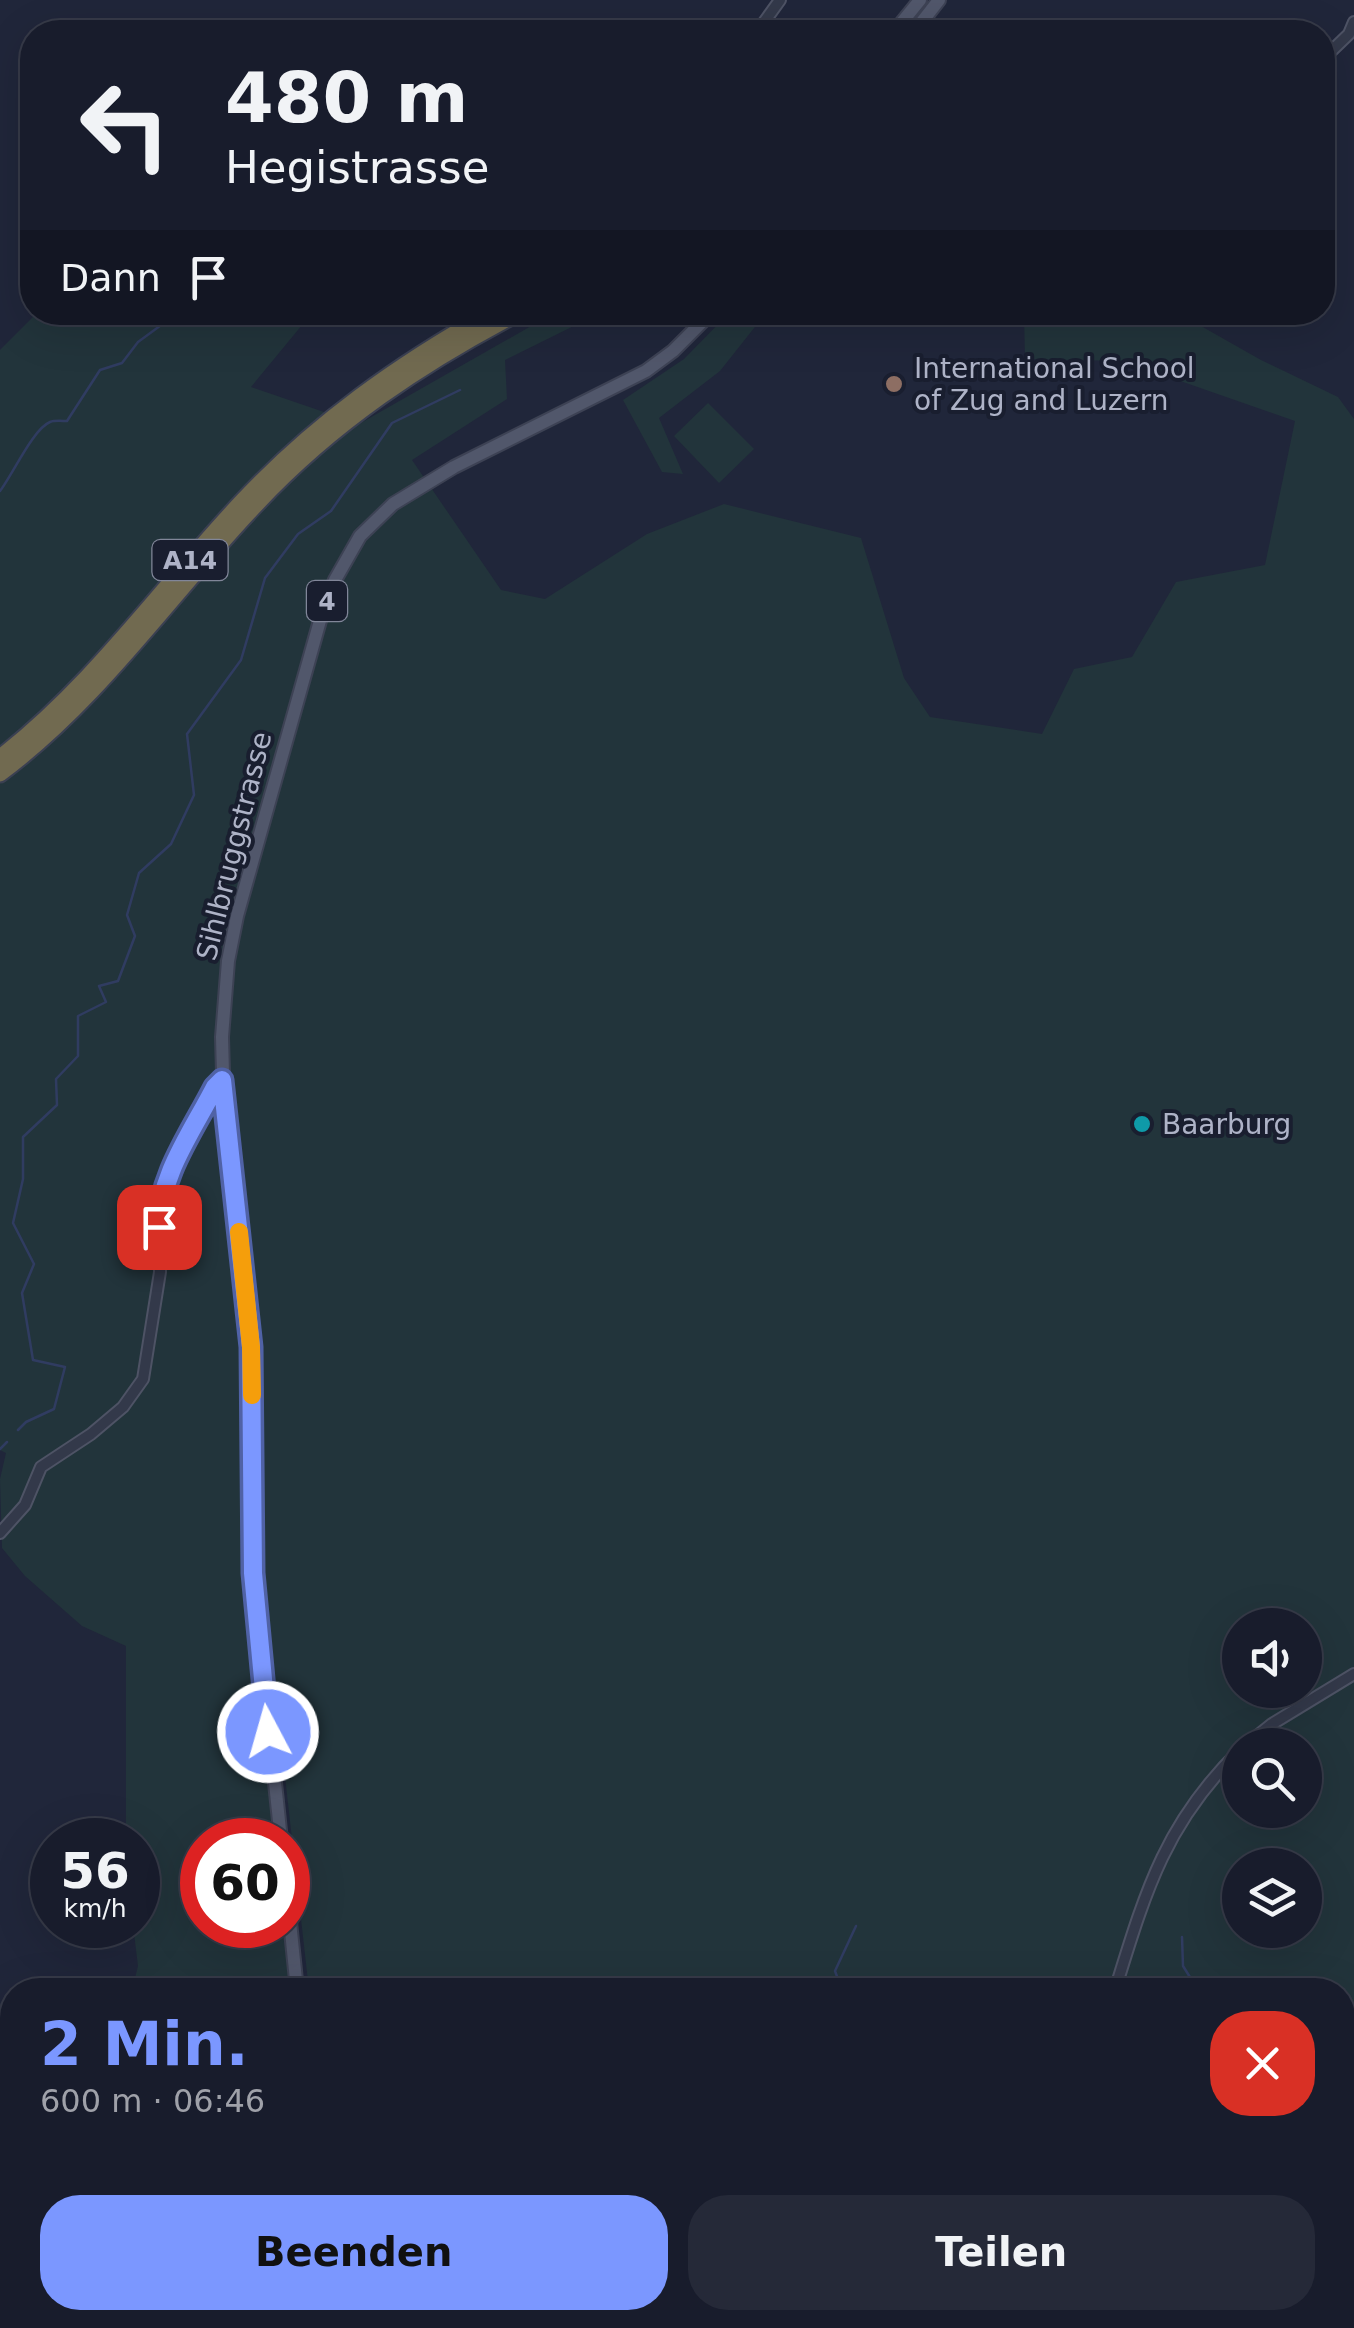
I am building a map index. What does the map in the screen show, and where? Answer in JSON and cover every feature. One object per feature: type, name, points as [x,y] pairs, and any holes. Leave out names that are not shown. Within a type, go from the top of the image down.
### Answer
[{"type":"highway","name":"A14","points":[[0,757],[90,675],[223,521],[291,451],[376,382],[470,325]]},
{"type":"highway","name":"A14","points":[[0,774],[99,685],[242,520],[311,451],[410,375],[498,325]]},
{"type":"main road","points":[[904,20],[920,0]]},
{"type":"main road","points":[[923,20],[939,0]]},
{"type":"main road","name":"Sihlbruggstrasse","points":[[279,1818],[253,1573],[251,1347],[222,1080],[223,1004],[237,916],[324,610],[354,546],[375,520],[411,491],[646,371],[699,325]]},
{"type":"main road","points":[[293,1948],[296,1978]]},
{"type":"street","points":[[0,1533],[25,1505],[41,1467],[91,1434],[122,1407],[143,1379],[160,1272],[159,1202],[166,1179],[222,1080]]},
{"type":"street","points":[[1267,1728],[1354,1674]]},
{"type":"street","points":[[1119,1978],[1165,1846],[1183,1815],[1222,1768]]},
{"type":"shaded area","points":[[25,325],[302,325],[251,387],[359,424],[533,325],[576,325],[505,360],[507,399],[412,460],[501,590],[545,599],[647,534],[724,504],[861,538],[904,678],[930,717],[1042,734],[1074,669],[1132,657],[1176,582],[1265,565],[1295,421],[1123,361],[1025,359],[1024,325],[1199,325],[1338,397],[1354,419],[1354,1978],[308,1978],[304,1948],[310,1948],[310,1818],[290,1818],[282,1750],[264,1738],[273,1818],[180,1818],[180,1948],[288,1948],[292,1978],[135,1978],[136,1948],[160,1948],[160,1818],[126,1818],[126,1646],[82,1626],[25,1576],[2,1548],[0,1479],[6,1453],[0,1450],[0,350]]},
{"type":"shaded area","points":[[717,325],[756,325],[720,371],[659,418],[683,474],[662,472],[623,400],[684,359]]},
{"type":"shaded area","points":[[708,403],[754,449],[719,483],[674,436]]},
{"type":"waterway","points":[[0,491],[44,426],[52,421],[67,421],[100,370],[122,363],[138,342],[161,325]]},
{"type":"waterway","points":[[18,1430],[54,1409],[65,1367],[33,1360],[22,1293],[34,1264],[13,1223],[23,1179],[23,1137],[57,1105],[56,1079],[78,1056],[78,1016],[106,1002],[99,986],[118,981],[135,936],[127,915],[139,873],[171,844],[194,795],[187,734],[241,660],[265,578],[298,534],[331,511],[392,423],[460,390]]},
{"type":"waterway","points":[[0,1449],[7,1442]]},
{"type":"waterway","points":[[838,1978],[835,1971],[856,1926]]},
{"type":"waterway","points":[[1182,1937],[1183,1966],[1190,1978]]},
{"type":"slow traffic","points":[[239,1232],[252,1395]]},
{"type":"place","name":"International School of Zug and Luzern","points":[[894,384]]},
{"type":"place","name":"Baarburg","points":[[1142,1124]]},
{"type":"route","points":[[159,1227],[159,1202],[166,1179],[222,1080],[251,1347],[253,1573],[268,1732]]}]
